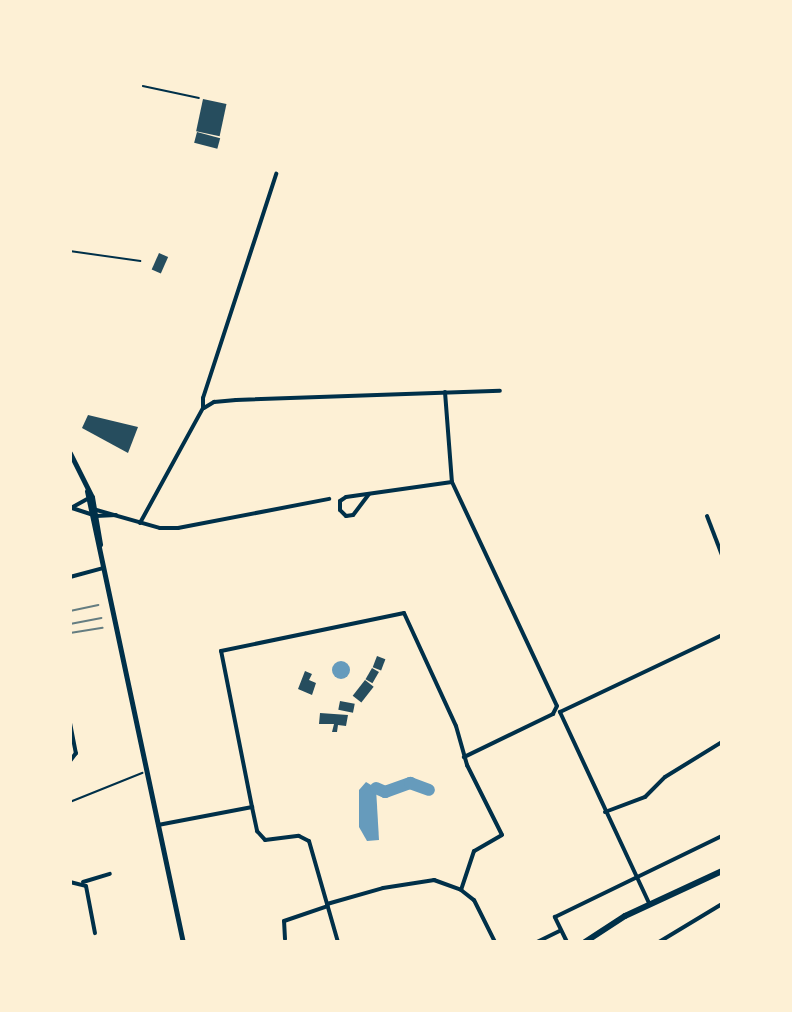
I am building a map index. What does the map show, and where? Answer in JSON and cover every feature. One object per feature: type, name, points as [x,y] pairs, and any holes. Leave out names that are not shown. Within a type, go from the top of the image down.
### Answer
[{"type":"main road","points":[[70,453],[87,490],[93,512],[183,942]]},
{"type":"main road","points":[[87,490],[87,499],[93,512]]},
{"type":"main road","points":[[585,942],[649,903],[722,871]]},
{"type":"street","points":[[140,523],[203,408],[203,398],[276,174]]},
{"type":"street","points":[[203,408],[214,402],[236,400],[500,391]]},
{"type":"street","points":[[445,392],[452,482],[649,903]]},
{"type":"street","points":[[369,494],[353,515],[346,516],[340,510],[340,501],[346,497],[452,482]]},
{"type":"street","points":[[71,508],[87,499]]},
{"type":"street","points":[[71,508],[116,515],[140,523],[178,528],[329,499]]},
{"type":"street","points":[[93,512],[116,515]]},
{"type":"street","points":[[707,516],[722,555]]},
{"type":"street","points":[[70,577],[105,568]]},
{"type":"street","points":[[338,942],[309,841],[299,837],[265,840],[257,831],[219,655],[224,648],[404,613],[456,726],[464,757],[502,835],[474,851],[461,890]]},
{"type":"street","points":[[464,757],[722,635]]},
{"type":"street","points":[[70,723],[76,753],[70,761]]},
{"type":"street","points":[[605,812],[645,797],[665,777],[722,742]]},
{"type":"street","points":[[158,825],[252,807]]},
{"type":"street","points":[[567,942],[555,917],[637,875],[722,836]]},
{"type":"street","points":[[70,882],[83,882],[110,874]]},
{"type":"street","points":[[285,939],[284,921],[383,888],[434,880],[461,890],[483,912],[495,942]]},
{"type":"street","points":[[83,882],[95,933]]},
{"type":"street","points":[[659,942],[722,904]]},
{"type":"street","points":[[537,942],[560,931]]},
{"type":"path","points":[[143,86],[199,98]]},
{"type":"path","points":[[70,251],[140,261]]},
{"type":"path","points":[[70,802],[114,781],[146,772]]},
{"type":"water","points":[[341,661],[347,664],[350,670],[347,676],[341,679],[335,676],[332,670],[335,664]]},
{"type":"water","points":[[366,782],[376,788],[379,840],[367,841],[359,827],[359,790]]},
{"type":"building","points":[[203,99],[226,104],[220,136],[196,131]]},
{"type":"building","points":[[197,132],[220,138],[217,149],[194,143]]},
{"type":"building","points":[[159,253],[168,257],[161,274],[152,269]]},
{"type":"building","points":[[88,415],[138,427],[128,453],[82,428]]},
{"type":"building","points":[[377,656],[385,659],[381,670],[373,667]]},
{"type":"building","points":[[372,668],[379,672],[372,683],[366,679]]},
{"type":"building","points":[[305,671],[312,674],[309,680],[316,683],[312,695],[298,689]]},
{"type":"building","points":[[365,680],[374,687],[361,703],[353,696]]},
{"type":"building","points":[[340,701],[355,704],[353,713],[338,710]]},
{"type":"building","points":[[320,713],[348,715],[346,726],[338,725],[337,732],[332,732],[334,724],[319,724]]},
{"type":"waterway","points":[[376,788],[385,792],[410,783],[429,790]]},
{"type":"railway","points":[[70,611],[98,605]]},
{"type":"railway","points":[[70,624],[101,618]]},
{"type":"railway","points":[[70,633],[103,628]]}]
